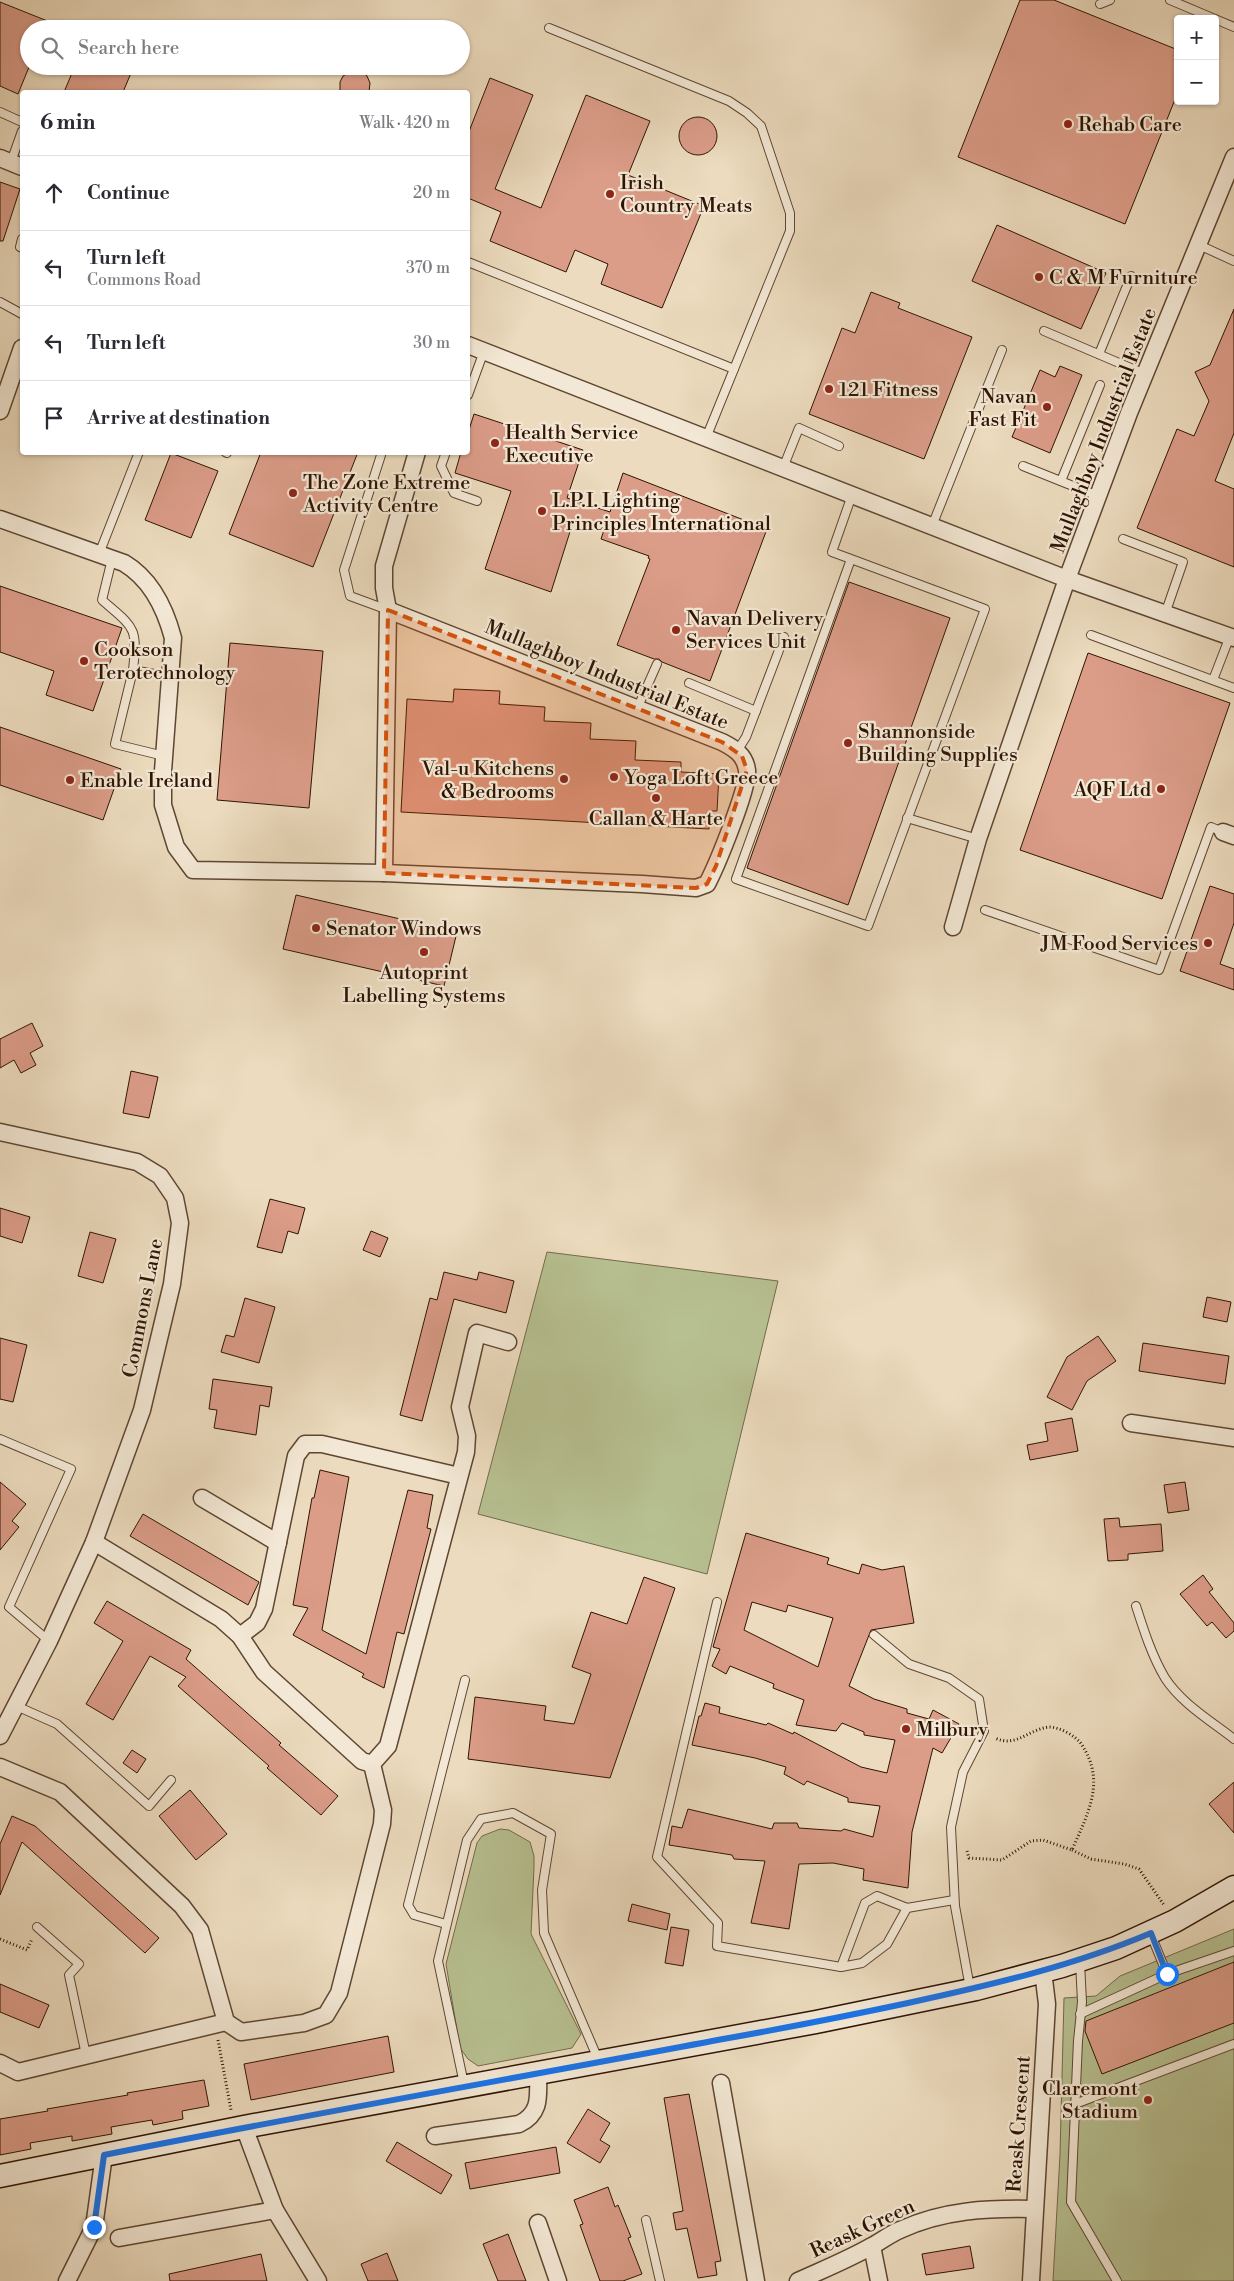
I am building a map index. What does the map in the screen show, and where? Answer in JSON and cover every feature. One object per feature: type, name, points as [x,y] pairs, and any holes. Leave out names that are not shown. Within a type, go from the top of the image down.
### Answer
[{"type":"street","name":"Mullaghboy Industrial Estate","points":[[953,927],[978,839],[1067,579],[1146,374],[1234,158]]},
{"type":"street","name":"Mullaghboy Industrial Estate","points":[[470,346],[1067,579],[1232,637]]},
{"type":"street","points":[[0,411],[20,354]]},
{"type":"street","points":[[384,873],[388,610],[384,588],[384,566],[417,455]]},
{"type":"street","name":"Mullaghboy Industrial Estate","points":[[0,518],[105,556],[139,572],[155,594],[165,614],[173,638],[164,756],[163,805],[176,847],[193,870],[384,873],[696,888],[708,884],[745,785],[747,770],[742,756],[737,750],[722,742],[388,610]]},
{"type":"street","name":"Commons Lane","points":[[0,1132],[137,1162],[160,1176],[175,1198],[180,1223],[172,1284],[142,1410],[94,1542],[49,1641],[9,1712],[0,1736]]},
{"type":"street","points":[[372,1764],[388,1746],[466,1452],[467,1436],[460,1407],[477,1333],[508,1342]]},
{"type":"street","points":[[1131,1423],[1234,1438]]},
{"type":"street","points":[[240,1636],[257,1623],[264,1609],[296,1456],[305,1444],[322,1444],[459,1476]]},
{"type":"street","points":[[202,1498],[278,1543]]},
{"type":"street","points":[[94,1542],[221,1619],[240,1636],[264,1672],[362,1761],[372,1764]]},
{"type":"street","points":[[0,2063],[18,2072],[221,2023],[241,2032],[304,2024],[326,2015],[339,1994],[382,1824],[383,1810],[372,1764]]},
{"type":"street","points":[[0,1767],[60,1792],[182,1906],[200,1930],[221,2023]]},
{"type":"street","points":[[0,2176],[239,2128],[816,2022],[971,1990],[1080,1960],[1151,1933],[1234,1888]]},
{"type":"street","name":"Reask Crescent","points":[[1031,2281],[1047,2004],[1043,1971]]},
{"type":"street","points":[[435,2136],[520,2124],[530,2119],[537,2104],[538,2073]]},
{"type":"street","points":[[721,2083],[756,2281]]},
{"type":"street","points":[[239,2128],[275,2210],[318,2281]]},
{"type":"street","points":[[67,2281],[94,2227],[104,2155]]},
{"type":"street","name":"Reask Green","points":[[798,2281],[872,2246],[900,2230],[933,2218],[991,2208],[1034,2209]]},
{"type":"street","points":[[119,2238],[275,2210]]},
{"type":"street","points":[[538,2224],[558,2281]]},
{"type":"street","points":[[872,2246],[878,2281]]},
{"type":"lane","points":[[1100,4],[1110,0]]},
{"type":"lane","points":[[1170,0],[1206,15]]},
{"type":"lane","points":[[1219,21],[1234,27]]},
{"type":"lane","points":[[549,28],[728,101],[747,113],[761,126],[790,213],[790,231],[706,438]]},
{"type":"lane","points":[[0,112],[20,121]]},
{"type":"lane","points":[[11,162],[20,137]]},
{"type":"lane","points":[[1200,245],[1234,261]]},
{"type":"lane","points":[[470,263],[734,370]]},
{"type":"lane","points":[[1099,354],[1131,276]]},
{"type":"lane","points":[[1,304],[20,313]]},
{"type":"lane","points":[[1044,331],[1146,374]]},
{"type":"lane","points":[[932,526],[1002,350]]},
{"type":"lane","points":[[470,390],[484,351]]},
{"type":"lane","points":[[1061,481],[1100,385]]},
{"type":"lane","points":[[783,468],[800,428],[840,446]]},
{"type":"lane","points":[[138,455],[105,556],[102,600],[130,624],[136,642],[133,670],[114,744],[164,756]]},
{"type":"lane","points":[[381,455],[344,570],[350,596],[388,610]]},
{"type":"lane","points":[[445,455],[441,466],[454,493],[477,501]]},
{"type":"lane","points":[[1023,466],[1098,496]]},
{"type":"lane","points":[[851,559],[736,879],[868,926],[985,609],[851,559],[832,552],[852,495]]},
{"type":"lane","points":[[1123,540],[1183,562],[1165,614]]},
{"type":"lane","points":[[1091,635],[1234,688]]},
{"type":"lane","points":[[737,750],[746,737],[784,637]]},
{"type":"lane","points":[[1213,680],[1232,637]]},
{"type":"lane","points":[[638,709],[657,664]]},
{"type":"lane","points":[[133,670],[170,678]]},
{"type":"lane","points":[[689,684],[756,711]]},
{"type":"lane","points":[[907,818],[978,839]]},
{"type":"lane","points":[[985,910],[1159,970],[1211,827],[1229,834]]},
{"type":"lane","points":[[0,1438],[71,1469],[9,1607],[49,1641]]},
{"type":"lane","points":[[717,1602],[657,1857],[718,1923],[717,1946],[841,1967],[862,1963],[887,1944],[907,1908]]},
{"type":"lane","points":[[1136,1606],[1149,1647],[1166,1679],[1184,1699],[1234,1739]]},
{"type":"lane","points":[[874,1634],[909,1664],[949,1678],[979,1698],[984,1731],[963,1772],[951,1827],[954,1900],[971,1990]]},
{"type":"lane","points":[[446,1924],[414,1915],[408,1905],[465,1680]]},
{"type":"lane","points":[[9,1712],[57,1724],[149,1806],[171,1780]]},
{"type":"lane","points":[[464,2086],[438,1961],[467,1840],[481,1819],[513,1812],[550,1834],[542,1890],[544,1933],[600,2063]]},
{"type":"lane","points":[[841,1967],[865,1903],[877,1896],[907,1908],[954,1900]]},
{"type":"lane","points":[[37,1926],[79,1964],[69,1975],[86,2055]]},
{"type":"lane","points":[[1151,1933],[1167,1974]]},
{"type":"lane","points":[[1080,2014],[1167,1974],[1234,1951]]},
{"type":"lane","points":[[1080,1960],[1080,2014],[1071,2202],[1117,2281]]},
{"type":"lane","points":[[1075,2104],[1234,2044]]},
{"type":"lane","points":[[646,2220],[660,2281]]},
{"type":"path","points":[[995,1738],[1003,1742],[1018,1740],[1051,1727],[1077,1738],[1092,1764],[1095,1779],[1087,1816],[1072,1850]]},
{"type":"path","points":[[967,1851],[969,1858],[1002,1860],[1031,1841],[1043,1840],[1091,1859],[1124,1864],[1139,1869],[1175,1921]]},
{"type":"path","points":[[0,1939],[27,1950],[37,1926]]},
{"type":"path","points":[[221,2023],[239,2128]]},
{"type":"highlighted area","points":[[388,610],[722,742],[742,756],[747,770],[716,866],[707,884],[696,888],[384,873]]},
{"type":"green space","points":[[547,1252],[778,1281],[707,1574],[478,1514]]},
{"type":"green space","points":[[500,1829],[509,1830],[530,1842],[534,1856],[531,1934],[581,2034],[572,2048],[478,2066],[468,2059],[460,2048],[446,1964],[477,1843],[482,1836]]},
{"type":"green space","name":"Claremont Stadium","points":[[1234,1929],[1234,2281],[1053,2281],[1060,2155],[1064,1998],[1096,1996],[1120,1976]]},
{"type":"building","name":"Rehab Care","points":[[1020,0],[1054,0],[1174,48],[1174,102],[1125,224],[958,157]]},
{"type":"building","points":[[0,2],[45,20],[20,20],[20,75],[26,75],[18,94],[0,86]]},
{"type":"building","points":[[71,75],[130,75],[124,90],[65,90]]},
{"type":"building","points":[[366,75],[370,83],[369,90],[340,90],[340,82],[343,76]]},
{"type":"building","name":"Irish Country Meats","points":[[490,78],[533,95],[495,189],[541,208],[586,95],[650,121],[628,175],[704,206],[662,308],[601,284],[608,264],[575,250],[566,272],[490,241],[501,212],[470,199],[470,129]]},
{"type":"building","points":[[698,117],[711,123],[717,136],[711,149],[698,155],[685,149],[679,136],[685,123]]},
{"type":"building","points":[[0,182],[20,189],[3,241],[0,241]]},
{"type":"building","name":"C & M Furniture","points":[[997,225],[1106,273],[1081,329],[972,281]]},
{"type":"building","points":[[871,292],[900,303],[898,308],[972,337],[924,459],[809,414],[842,328],[855,333]]},
{"type":"building","points":[[1234,309],[1234,433],[1215,481],[1234,489],[1234,567],[1137,528],[1177,429],[1194,436],[1209,401],[1195,372],[1210,365]]},
{"type":"building","name":"Navan Fast Fit","points":[[1060,366],[1082,375],[1050,453],[1012,437],[1040,370],[1055,377]]},
{"type":"building","points":[[474,414],[583,450],[567,498],[610,512],[623,473],[767,529],[710,681],[662,662],[659,659],[654,659],[617,645],[650,559],[648,558],[649,556],[601,539],[604,530],[574,519],[551,592],[485,569],[511,491],[455,473],[460,455],[470,455],[470,427]]},
{"type":"building","points":[[170,455],[176,455],[218,471],[191,538],[145,520]]},
{"type":"building","name":"The Zone Extreme Activity Centre","points":[[260,455],[357,455],[313,567],[229,534]]},
{"type":"building","name":"Shannonside Building Supplies","points":[[849,582],[950,618],[848,905],[747,868]]},
{"type":"building","points":[[0,586],[122,628],[93,711],[46,695],[54,671],[0,652]]},
{"type":"building","points":[[230,643],[323,651],[309,808],[217,800]]},
{"type":"building","points":[[1088,653],[1230,703],[1162,899],[1020,850]]},
{"type":"building","points":[[454,689],[500,691],[499,704],[545,707],[544,721],[591,723],[590,739],[636,741],[635,760],[681,762],[681,772],[719,774],[717,811],[710,811],[709,829],[401,812],[407,699],[453,702]]},
{"type":"building","name":"Enable Ireland","points":[[0,727],[121,769],[103,820],[0,785]]},
{"type":"building","name":"JM Food Services","points":[[1210,886],[1234,894],[1234,923],[1220,964],[1234,969],[1234,990],[1180,971]]},
{"type":"building","points":[[296,895],[457,932],[444,986],[283,949]]},
{"type":"building","points":[[32,1023],[43,1046],[30,1053],[36,1065],[21,1073],[14,1060],[0,1068],[0,1039]]},
{"type":"building","points":[[131,1071],[158,1077],[149,1118],[123,1113]]},
{"type":"building","points":[[270,1199],[305,1208],[298,1234],[288,1231],[282,1253],[257,1247]]},
{"type":"building","points":[[0,1208],[30,1217],[22,1243],[0,1236]]},
{"type":"building","points":[[371,1231],[388,1238],[380,1257],[363,1250]]},
{"type":"building","points":[[90,1232],[116,1239],[103,1283],[78,1276]]},
{"type":"building","points":[[444,1272],[477,1280],[479,1272],[514,1281],[506,1313],[454,1299],[422,1421],[400,1415],[430,1298],[437,1300]]},
{"type":"building","points":[[1207,1297],[1231,1302],[1227,1322],[1203,1317]]},
{"type":"building","points":[[245,1298],[275,1307],[259,1363],[221,1352],[226,1335],[234,1337]]},
{"type":"building","points":[[1098,1336],[1116,1361],[1087,1381],[1072,1410],[1047,1397],[1067,1357]]},
{"type":"building","points":[[0,1338],[27,1345],[13,1402],[0,1399]]},
{"type":"building","points":[[1143,1343],[1229,1356],[1225,1384],[1139,1371]]},
{"type":"building","points":[[213,1379],[272,1387],[269,1407],[260,1405],[256,1435],[214,1428],[217,1410],[209,1409]]},
{"type":"building","points":[[1072,1418],[1078,1451],[1030,1460],[1027,1445],[1048,1441],[1045,1423]]},
{"type":"building","points":[[320,1470],[349,1477],[322,1630],[366,1654],[408,1490],[433,1495],[427,1528],[431,1529],[404,1634],[397,1632],[384,1688],[362,1677],[364,1674],[293,1635],[308,1608],[293,1605],[312,1498],[314,1498]]},
{"type":"building","points":[[0,1482],[26,1504],[12,1521],[19,1527],[0,1550]]},
{"type":"building","points":[[1185,1482],[1189,1510],[1168,1513],[1164,1485]]},
{"type":"building","points":[[143,1514],[259,1582],[248,1605],[130,1536]]},
{"type":"building","points":[[1119,1518],[1120,1527],[1161,1524],[1163,1551],[1128,1554],[1128,1560],[1108,1561],[1104,1519]]},
{"type":"building","name":"Milbury","points":[[746,1533],[829,1558],[827,1564],[859,1574],[862,1564],[882,1570],[904,1566],[914,1623],[871,1630],[849,1686],[874,1699],[907,1709],[907,1713],[929,1719],[933,1710],[959,1724],[942,1753],[933,1748],[912,1832],[908,1888],[863,1880],[864,1869],[833,1863],[799,1864],[789,1929],[751,1923],[765,1861],[734,1859],[732,1855],[669,1845],[672,1826],[682,1828],[688,1809],[772,1829],[774,1823],[797,1823],[799,1828],[841,1831],[844,1829],[873,1837],[880,1806],[848,1802],[848,1798],[807,1781],[804,1785],[784,1774],[786,1767],[755,1758],[692,1745],[699,1716],[701,1716],[705,1703],[720,1707],[719,1713],[766,1725],[768,1723],[793,1734],[794,1732],[861,1767],[887,1773],[895,1740],[864,1735],[864,1732],[842,1723],[836,1731],[796,1725],[804,1700],[773,1688],[774,1684],[730,1666],[726,1674],[712,1666],[720,1649],[713,1647]],"holes":[[[752,1602],[786,1612],[788,1605],[833,1618],[818,1667],[744,1630]]]},
{"type":"building","points":[[1203,1575],[1213,1589],[1209,1592],[1234,1623],[1234,1631],[1226,1638],[1212,1622],[1207,1626],[1180,1594]]},
{"type":"building","points":[[644,1577],[675,1588],[610,1778],[468,1759],[475,1697],[546,1706],[544,1720],[574,1724],[591,1674],[572,1667],[591,1612],[627,1624]]},
{"type":"building","points":[[107,1601],[191,1650],[186,1659],[281,1743],[279,1745],[338,1796],[321,1815],[267,1768],[269,1766],[178,1686],[186,1677],[150,1656],[113,1720],[86,1704],[123,1641],[94,1623]]},
{"type":"building","points":[[132,1750],[146,1759],[137,1773],[123,1763]]},
{"type":"building","points":[[1234,1782],[1234,1833],[1209,1804]]},
{"type":"building","points":[[190,1790],[227,1834],[196,1860],[159,1816]]},
{"type":"building","points":[[12,1816],[35,1826],[159,1938],[145,1953],[22,1842],[0,1895],[0,1844]]},
{"type":"building","points":[[632,1904],[670,1914],[667,1930],[628,1921]]},
{"type":"building","points":[[671,1927],[689,1930],[683,1966],[665,1963]]},
{"type":"building","points":[[1234,1962],[1234,2023],[1102,2074],[1085,2031],[1086,2021]]},
{"type":"building","points":[[0,1984],[49,2005],[39,2028],[0,2012]]},
{"type":"building","points":[[388,2036],[394,2072],[251,2100],[244,2064]]},
{"type":"building","points":[[204,2080],[209,2106],[182,2111],[183,2119],[153,2125],[152,2120],[111,2127],[112,2134],[72,2141],[72,2136],[30,2143],[31,2149],[0,2155],[0,2119],[128,2095],[127,2093]]},
{"type":"building","points":[[689,2094],[721,2261],[715,2262],[717,2275],[698,2278],[687,2228],[676,2230],[673,2213],[683,2211],[664,2098]]},
{"type":"building","points":[[588,2109],[610,2123],[600,2140],[610,2146],[600,2163],[567,2143]]},
{"type":"building","points":[[397,2142],[452,2175],[441,2194],[386,2161]]},
{"type":"building","points":[[556,2147],[560,2173],[470,2189],[465,2163]]},
{"type":"building","points":[[608,2187],[615,2207],[618,2205],[631,2237],[628,2238],[642,2274],[623,2281],[600,2281],[580,2225],[583,2224],[574,2200]]},
{"type":"building","points":[[508,2234],[526,2281],[498,2281],[483,2244]]},
{"type":"building","points":[[970,2246],[974,2268],[926,2275],[922,2254]]},
{"type":"building","points":[[387,2253],[398,2281],[368,2281],[361,2264]]},
{"type":"building","points":[[261,2254],[267,2281],[170,2281],[169,2274]]},
{"type":"place","name":"Rehab Care","points":[[1068,124]]},
{"type":"place","name":"Irish Country Meats","points":[[610,194]]},
{"type":"place","name":"C & M Furniture","points":[[1039,277]]},
{"type":"place","name":"121 Fitness","points":[[829,389]]},
{"type":"place","name":"Navan Fast Fit","points":[[1047,407]]},
{"type":"place","name":"Health Service Executive","points":[[495,443]]},
{"type":"place","name":"The Zone Extreme Activity Centre","points":[[293,493]]},
{"type":"place","name":"L.P.I. Lighting Principles International","points":[[542,511]]},
{"type":"place","name":"Navan Delivery Services Unit","points":[[676,630]]},
{"type":"place","name":"Cookson Terotechnology","points":[[84,661]]},
{"type":"place","name":"Shannonside Building Supplies","points":[[848,743]]},
{"type":"place","name":"Yoga Loft Greece","points":[[614,777]]},
{"type":"place","name":"Val-u Kitchens & Bedrooms","points":[[564,779]]},
{"type":"place","name":"Enable Ireland","points":[[70,780]]},
{"type":"place","name":"AQF Ltd","points":[[1161,789]]},
{"type":"place","name":"Callan & Harte","points":[[656,798]]},
{"type":"place","name":"Senator Windows","points":[[316,928]]},
{"type":"place","name":"JM Food Services","points":[[1208,943]]},
{"type":"place","name":"Autoprint Labelling Systems","points":[[424,952]]},
{"type":"place","name":"Milbury","points":[[906,1729]]},
{"type":"place","name":"Claremont Stadium","points":[[1148,2100]]},
{"type":"route","points":[[94,2227],[104,2155],[244,2127],[816,2022],[976,1989],[1062,1966],[1116,1948],[1151,1933],[1167,1974]]}]
